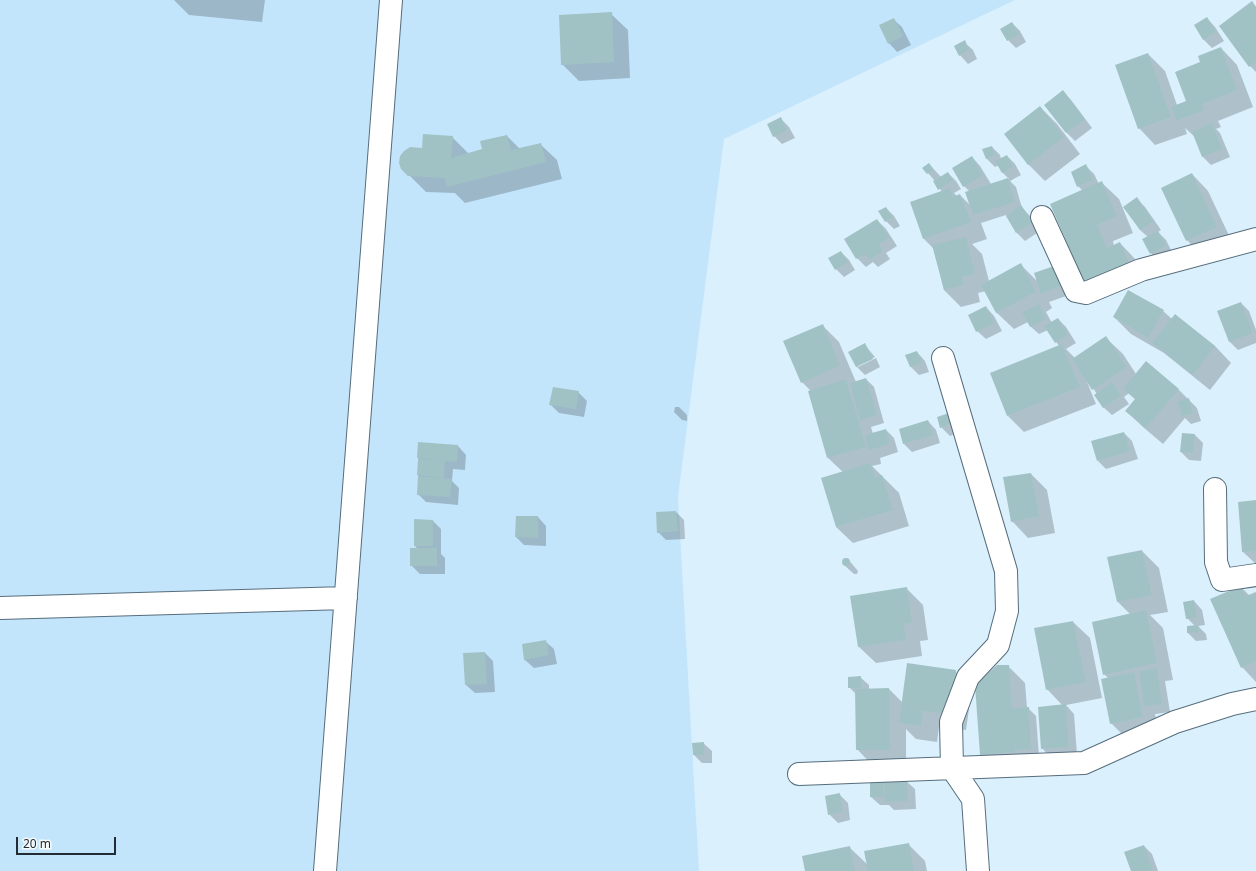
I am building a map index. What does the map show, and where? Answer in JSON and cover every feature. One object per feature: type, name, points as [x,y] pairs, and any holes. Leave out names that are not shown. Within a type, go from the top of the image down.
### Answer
[{"type":"street","points":[[325,871],[391,0]]},
{"type":"street","points":[[1042,217],[1076,291],[1086,293],[1142,270],[1256,239]]},
{"type":"street","points":[[943,358],[1006,571],[1007,611],[998,645],[968,677],[951,722],[952,768],[973,799],[978,871]]},
{"type":"street","points":[[1215,489],[1216,562],[1222,580],[1256,575]]},
{"type":"street","points":[[0,608],[346,598]]},
{"type":"street","points":[[799,774],[1084,763],[1175,722],[1232,704],[1256,699]]},
{"type":"shaded area","points":[[0,0],[1015,0],[724,139],[678,497],[699,871],[0,871]]},
{"type":"building","points":[[1252,1],[1256,7],[1256,62],[1249,67],[1219,26]]},
{"type":"building","points":[[612,12],[614,62],[561,65],[559,15]]},
{"type":"building","points":[[1207,17],[1216,32],[1203,40],[1194,25]]},
{"type":"building","points":[[894,18],[903,36],[888,44],[879,25]]},
{"type":"building","points":[[1012,22],[1019,34],[1007,41],[1000,29]]},
{"type":"building","points":[[965,40],[969,50],[959,56],[954,46]]},
{"type":"building","points":[[1221,47],[1237,90],[1202,104],[1205,110],[1176,121],[1171,107],[1186,101],[1175,72],[1200,62],[1198,56]]},
{"type":"building","points":[[1148,53],[1171,117],[1138,129],[1115,65]]},
{"type":"building","points":[[1063,90],[1085,119],[1066,133],[1044,105]]},
{"type":"building","points":[[1040,106],[1064,137],[1028,165],[1004,134]]},
{"type":"building","points":[[781,117],[787,130],[773,137],[767,124]]},
{"type":"building","points":[[1212,123],[1222,149],[1202,157],[1192,132]]},
{"type":"building","points":[[423,134],[453,136],[451,158],[482,149],[480,141],[507,135],[511,150],[541,143],[546,162],[447,187],[445,178],[408,176],[401,169],[399,163],[400,156],[410,147],[422,148]]},
{"type":"building","points":[[992,146],[995,155],[986,159],[982,149]]},
{"type":"building","points":[[1007,155],[1013,167],[1002,173],[995,161]]},
{"type":"building","points":[[972,156],[983,175],[963,187],[952,168]]},
{"type":"building","points":[[929,163],[934,170],[927,174],[922,168]]},
{"type":"building","points":[[1086,164],[1093,180],[1077,187],[1071,172]]},
{"type":"building","points":[[948,172],[953,180],[938,190],[933,181]]},
{"type":"building","points":[[1192,173],[1217,227],[1186,241],[1161,188]]},
{"type":"building","points":[[1008,178],[1015,202],[973,215],[965,192]]},
{"type":"building","points":[[1102,181],[1117,216],[1097,225],[1107,248],[1120,242],[1129,263],[1084,282],[1050,204]]},
{"type":"building","points":[[950,188],[953,197],[960,194],[971,222],[923,239],[910,202]]},
{"type":"building","points":[[1137,197],[1153,221],[1140,230],[1123,207]]},
{"type":"building","points":[[1021,205],[1033,222],[1016,233],[1006,216]]},
{"type":"building","points":[[886,207],[892,217],[885,222],[878,211]]},
{"type":"building","points":[[877,219],[889,238],[879,244],[883,251],[869,260],[865,254],[856,259],[844,239]]},
{"type":"building","points":[[1158,231],[1166,245],[1150,254],[1142,239]]},
{"type":"building","points":[[966,237],[975,274],[962,277],[964,285],[944,290],[932,245]]},
{"type":"building","points":[[841,251],[848,262],[835,270],[828,258]]},
{"type":"building","points":[[1021,263],[1036,292],[996,313],[981,285]]},
{"type":"building","points":[[1054,266],[1061,286],[1041,294],[1034,273]]},
{"type":"building","points":[[1128,290],[1164,310],[1148,338],[1113,317]]},
{"type":"building","points":[[1241,302],[1253,333],[1229,342],[1217,311]]},
{"type":"building","points":[[1039,304],[1046,319],[1030,327],[1022,312]]},
{"type":"building","points":[[986,306],[994,323],[976,332],[968,315]]},
{"type":"building","points":[[1175,314],[1215,346],[1193,375],[1152,343]]},
{"type":"building","points":[[1058,318],[1068,335],[1055,343],[1044,326]]},
{"type":"building","points":[[823,324],[840,366],[801,383],[783,341]]},
{"type":"building","points":[[1106,336],[1127,367],[1092,390],[1072,359]]},
{"type":"building","points":[[865,343],[873,359],[856,367],[848,352]]},
{"type":"building","points":[[1062,344],[1080,387],[1007,416],[990,373]]},
{"type":"building","points":[[917,351],[922,363],[910,367],[905,355]]},
{"type":"building","points":[[1146,361],[1179,389],[1146,428],[1125,411],[1135,399],[1123,389]]},
{"type":"building","points":[[866,378],[877,415],[860,420],[850,383]]},
{"type":"building","points":[[846,379],[866,447],[827,458],[808,391]]},
{"type":"building","points":[[1112,382],[1121,396],[1103,408],[1094,395]]},
{"type":"building","points":[[553,387],[579,391],[576,409],[549,405]]},
{"type":"building","points":[[1189,398],[1193,413],[1182,416],[1177,402]]},
{"type":"building","points":[[952,412],[955,423],[940,428],[937,417]]},
{"type":"building","points":[[928,420],[933,435],[903,444],[899,429]]},
{"type":"building","points":[[886,429],[890,444],[869,450],[865,435]]},
{"type":"building","points":[[1124,432],[1130,451],[1097,461],[1091,441]]},
{"type":"building","points":[[1182,433],[1195,434],[1193,453],[1180,452]]},
{"type":"building","points":[[418,442],[458,445],[457,462],[445,461],[444,478],[417,475],[418,459],[440,460],[417,458]]},
{"type":"building","points":[[870,463],[875,477],[882,475],[893,510],[836,527],[821,478]]},
{"type":"building","points":[[1031,473],[1039,516],[1011,522],[1003,477]]},
{"type":"building","points":[[418,476],[452,479],[450,497],[417,495]]},
{"type":"building","points":[[1256,500],[1256,551],[1242,552],[1238,502]]},
{"type":"building","points":[[676,511],[678,531],[657,533],[656,512]]},
{"type":"building","points":[[516,516],[538,516],[538,538],[515,537]]},
{"type":"building","points":[[414,519],[433,520],[433,546],[414,546]]},
{"type":"building","points":[[410,548],[437,548],[437,566],[410,566]]},
{"type":"building","points":[[1142,550],[1152,595],[1117,602],[1107,557]]},
{"type":"building","points":[[844,558],[848,558],[850,562],[848,566],[844,566],[842,564],[842,560]]},
{"type":"building","points":[[1241,586],[1246,596],[1256,592],[1256,661],[1241,668],[1210,599]]},
{"type":"building","points":[[907,587],[912,623],[904,624],[906,640],[858,647],[850,596]]},
{"type":"building","points":[[1194,600],[1197,617],[1186,619],[1183,602]]},
{"type":"building","points":[[1146,610],[1157,663],[1103,675],[1092,622]]},
{"type":"building","points":[[1073,621],[1086,682],[1046,690],[1034,628]]},
{"type":"building","points":[[1198,625],[1199,632],[1187,633],[1187,626]]},
{"type":"building","points":[[546,640],[549,655],[524,660],[522,644]]},
{"type":"building","points":[[485,652],[487,684],[465,685],[463,653]]},
{"type":"building","points":[[907,663],[956,670],[950,714],[923,711],[921,726],[899,723]]},
{"type":"building","points":[[997,665],[1009,665],[1015,752],[980,755],[975,685]]},
{"type":"building","points":[[1157,668],[1162,704],[1144,706],[1139,671]]},
{"type":"building","points":[[1134,672],[1143,717],[1110,724],[1101,679]]},
{"type":"building","points":[[861,676],[861,688],[848,688],[848,677]]},
{"type":"building","points":[[889,688],[890,750],[856,750],[855,689]]},
{"type":"building","points":[[1066,704],[1069,747],[1041,749],[1038,707]]},
{"type":"building","points":[[1029,707],[1031,749],[1015,750],[1012,708]]},
{"type":"building","points":[[704,742],[704,755],[693,755],[692,743]]},
{"type":"building","points":[[870,780],[883,780],[884,797],[870,797]]},
{"type":"building","points":[[907,780],[908,801],[885,802],[884,781]]},
{"type":"building","points":[[840,793],[842,812],[828,815],[825,796]]},
{"type":"building","points":[[909,843],[914,871],[868,871],[864,851]]},
{"type":"building","points":[[1144,845],[1153,870],[1131,871],[1124,852]]},
{"type":"building","points":[[850,846],[855,871],[805,871],[802,856]]}]
